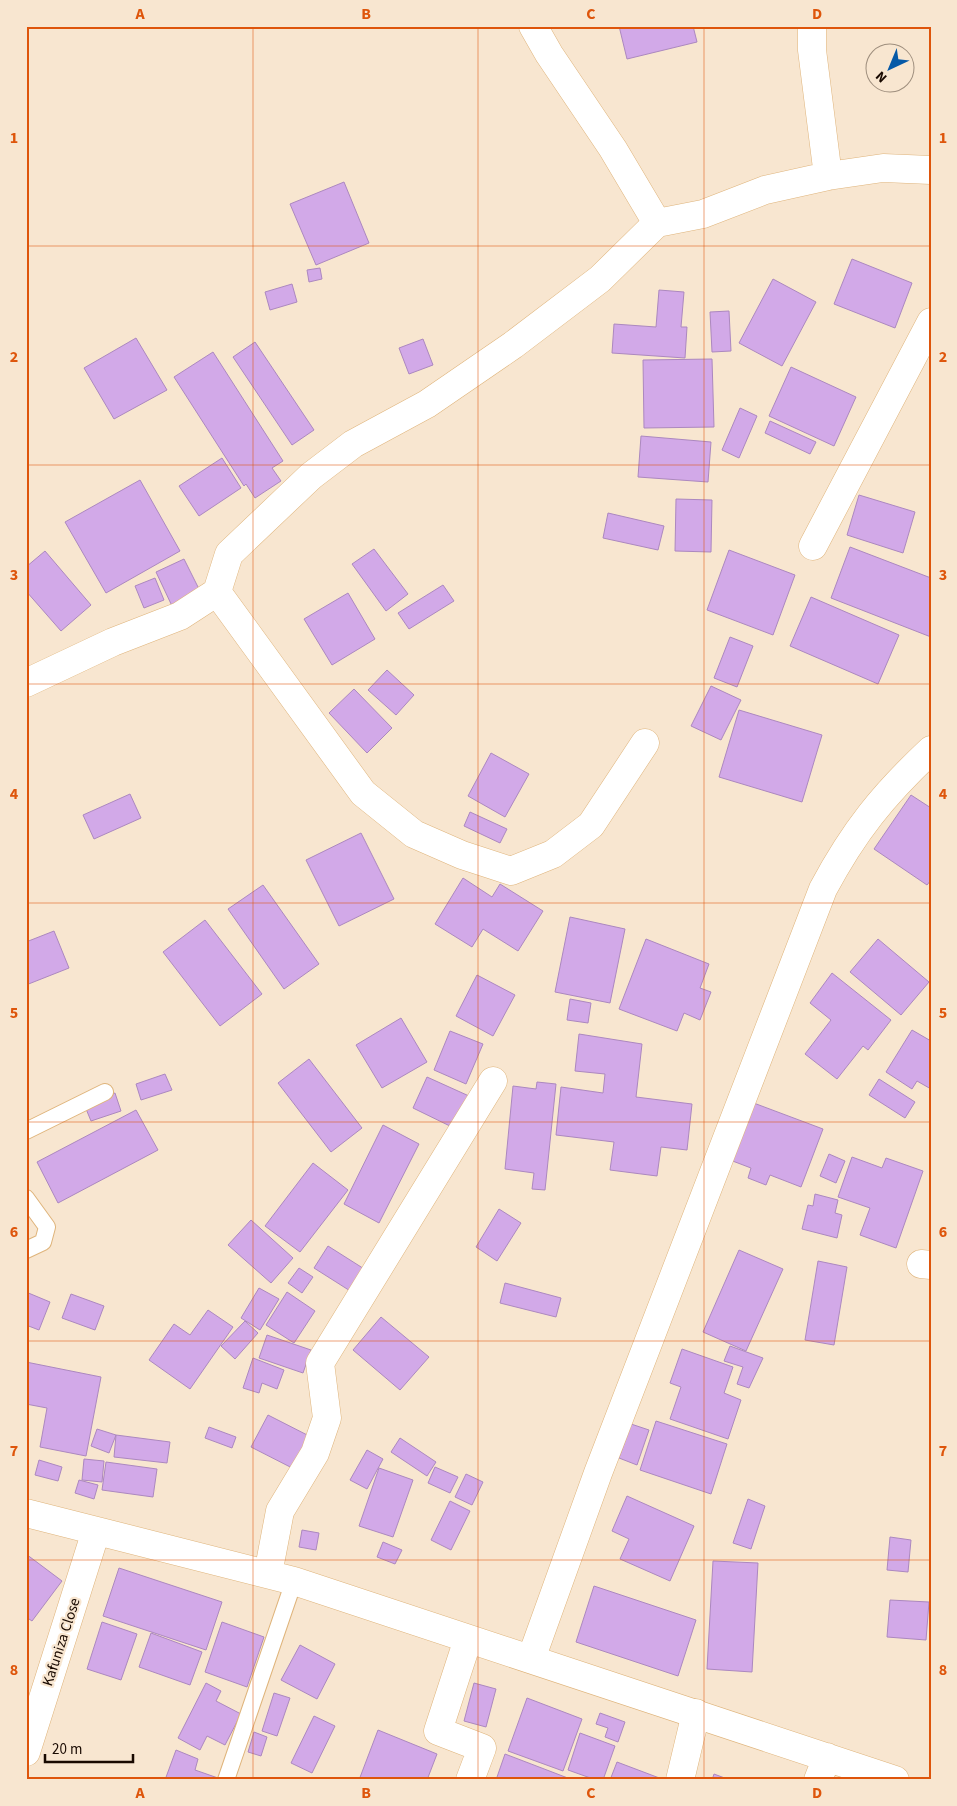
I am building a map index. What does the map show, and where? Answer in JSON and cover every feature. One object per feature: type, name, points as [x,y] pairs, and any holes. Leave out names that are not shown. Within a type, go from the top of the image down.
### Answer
[{"type":"street","points":[[533,26],[549,54],[613,148],[657,223]]},
{"type":"street","points":[[812,26],[812,50],[828,176]]},
{"type":"street","points":[[26,683],[113,642],[180,616],[217,592],[229,554],[311,476],[353,444],[427,404],[513,346],[600,279],[657,223],[704,214],[765,190],[828,176],[883,168],[931,170]]},
{"type":"street","points":[[813,546],[931,322]]},
{"type":"street","points":[[217,592],[363,793],[414,834],[462,855],[511,871],[553,854],[591,825],[645,743]]},
{"type":"street","points":[[531,1659],[601,1464],[823,890],[844,850],[868,814],[931,750]]},
{"type":"street","points":[[281,1578],[280,1511],[314,1453],[327,1418],[320,1363],[493,1081]]},
{"type":"street","points":[[26,1513],[281,1578],[696,1713],[822,1769],[895,1780]]},
{"type":"street","name":"Kafuniza Close","points":[[26,1752],[96,1531]]},
{"type":"street","points":[[468,1639],[438,1731],[482,1748],[470,1780]]},
{"type":"street","points":[[680,1780],[696,1713]]},
{"type":"lane","points":[[26,1131],[105,1092]]},
{"type":"lane","points":[[26,1198],[47,1226],[43,1242],[26,1250]]},
{"type":"lane","points":[[226,1780],[281,1578]]},
{"type":"building","points":[[619,26],[693,26],[697,42],[627,59]]},
{"type":"building","points":[[344,182],[369,243],[316,265],[290,204]]},
{"type":"building","points":[[852,259],[912,283],[895,328],[834,304]]},
{"type":"building","points":[[320,268],[322,279],[309,282],[307,270]]},
{"type":"building","points":[[773,279],[816,302],[782,366],[739,343]]},
{"type":"building","points":[[292,284],[297,302],[270,310],[265,292]]},
{"type":"building","points":[[659,290],[684,292],[681,327],[687,327],[685,358],[612,353],[614,324],[656,327]]},
{"type":"building","points":[[729,311],[731,351],[712,352],[710,312]]},
{"type":"building","points":[[136,338],[167,390],[114,419],[84,368]]},
{"type":"building","points":[[423,339],[433,365],[409,374],[399,348]]},
{"type":"building","points":[[255,342],[314,430],[292,445],[233,357]]},
{"type":"building","points":[[213,352],[283,461],[272,468],[281,481],[255,498],[246,484],[244,486],[174,377]]},
{"type":"building","points":[[712,359],[714,427],[644,428],[643,360]]},
{"type":"building","points":[[791,367],[856,397],[834,446],[769,416]]},
{"type":"building","points":[[740,408],[757,416],[739,458],[722,450]]},
{"type":"building","points":[[770,421],[816,442],[810,454],[765,433]]},
{"type":"building","points":[[641,436],[711,442],[708,482],[638,477]]},
{"type":"building","points":[[222,458],[241,488],[199,516],[179,486]]},
{"type":"building","points":[[140,480],[180,551],[106,593],[65,522]]},
{"type":"building","points":[[859,495],[915,512],[903,553],[847,535]]},
{"type":"building","points":[[676,499],[712,500],[711,552],[675,551]]},
{"type":"building","points":[[608,513],[664,526],[658,550],[603,538]]},
{"type":"building","points":[[850,547],[931,578],[931,637],[831,598]]},
{"type":"building","points":[[374,549],[408,594],[386,611],[352,564]]},
{"type":"building","points":[[729,550],[795,575],[773,635],[707,610]]},
{"type":"building","points":[[45,551],[91,605],[61,631],[26,591],[26,567]]},
{"type":"building","points":[[184,559],[201,593],[172,606],[156,572]]},
{"type":"building","points":[[155,578],[164,600],[144,608],[135,586]]},
{"type":"building","points":[[443,585],[454,601],[409,629],[398,613]]},
{"type":"building","points":[[348,593],[375,639],[332,665],[304,619]]},
{"type":"building","points":[[811,597],[899,635],[878,684],[790,646]]},
{"type":"building","points":[[730,637],[753,646],[737,687],[714,678]]},
{"type":"building","points":[[387,670],[414,695],[396,715],[368,690]]},
{"type":"building","points":[[711,686],[741,700],[721,740],[691,726]]},
{"type":"building","points":[[354,689],[392,728],[367,753],[329,713]]},
{"type":"building","points":[[739,710],[822,735],[802,802],[719,777]]},
{"type":"building","points":[[491,753],[529,774],[505,817],[468,796]]},
{"type":"building","points":[[130,794],[141,818],[94,839],[83,815]]},
{"type":"building","points":[[911,795],[931,808],[931,880],[927,885],[874,849]]},
{"type":"building","points":[[470,812],[507,829],[500,843],[464,826]]},
{"type":"building","points":[[361,833],[394,899],[339,926],[306,860]]},
{"type":"building","points":[[463,878],[492,897],[500,884],[543,911],[518,951],[483,929],[472,947],[435,924]]},
{"type":"building","points":[[263,885],[319,964],[284,989],[228,909]]},
{"type":"building","points":[[570,917],[625,929],[610,1003],[555,992]]},
{"type":"building","points":[[205,920],[262,994],[220,1026],[163,952]]},
{"type":"building","points":[[54,931],[69,968],[26,985],[26,942]]},
{"type":"building","points":[[646,939],[709,964],[700,988],[711,992],[700,1020],[684,1013],[677,1031],[619,1009]]},
{"type":"building","points":[[878,939],[929,982],[901,1015],[850,972]]},
{"type":"building","points":[[832,973],[891,1020],[868,1050],[863,1046],[837,1079],[805,1054],[831,1020],[810,1003]]},
{"type":"building","points":[[477,975],[515,995],[493,1036],[456,1016]]},
{"type":"building","points":[[570,999],[591,1003],[588,1023],[567,1020]]},
{"type":"building","points":[[401,1018],[427,1062],[382,1088],[356,1045]]},
{"type":"building","points":[[912,1030],[931,1041],[931,1089],[917,1081],[912,1089],[886,1072]]},
{"type":"building","points":[[450,1031],[483,1044],[466,1084],[434,1070]]},
{"type":"building","points":[[579,1034],[642,1044],[636,1097],[692,1104],[687,1150],[661,1147],[657,1176],[610,1170],[614,1142],[556,1135],[561,1087],[603,1093],[605,1074],[575,1071]]},
{"type":"building","points":[[309,1059],[362,1128],[331,1152],[278,1083]]},
{"type":"building","points":[[165,1074],[172,1090],[141,1100],[136,1084]]},
{"type":"building","points":[[427,1077],[469,1096],[454,1128],[413,1108]]},
{"type":"building","points":[[879,1079],[915,1102],[905,1118],[869,1095]]},
{"type":"building","points":[[537,1082],[556,1084],[545,1190],[532,1189],[534,1173],[505,1169],[513,1086],[536,1089]]},
{"type":"building","points":[[115,1093],[121,1111],[91,1121],[84,1104]]},
{"type":"building","points":[[751,1102],[823,1129],[801,1187],[770,1175],[766,1185],[748,1178],[751,1168],[730,1160]]},
{"type":"building","points":[[136,1110],[158,1150],[58,1203],[37,1162]]},
{"type":"building","points":[[383,1125],[419,1144],[379,1223],[344,1204]]},
{"type":"building","points":[[829,1154],[845,1161],[836,1183],[820,1176]]},
{"type":"building","points":[[852,1157],[882,1168],[886,1158],[923,1171],[896,1248],[860,1235],[870,1208],[838,1197]]},
{"type":"building","points":[[313,1163],[348,1190],[300,1252],[265,1226]]},
{"type":"building","points":[[815,1194],[838,1200],[835,1213],[842,1215],[837,1238],[802,1229],[808,1205],[813,1206]]},
{"type":"building","points":[[499,1209],[521,1223],[497,1261],[476,1247]]},
{"type":"building","points":[[251,1220],[293,1258],[271,1283],[228,1245]]},
{"type":"building","points":[[328,1246],[369,1272],[355,1294],[314,1268]]},
{"type":"building","points":[[739,1250],[783,1269],[746,1351],[703,1332]]},
{"type":"building","points":[[818,1261],[847,1267],[834,1345],[805,1340]]},
{"type":"building","points":[[299,1268],[313,1277],[302,1293],[288,1283]]},
{"type":"building","points":[[505,1283],[561,1298],[556,1317],[500,1303]]},
{"type":"building","points":[[259,1288],[279,1299],[260,1330],[241,1318]]},
{"type":"building","points":[[26,1292],[50,1302],[39,1330],[26,1325]]},
{"type":"building","points":[[287,1292],[315,1311],[294,1343],[266,1325]]},
{"type":"building","points":[[71,1294],[104,1306],[95,1330],[62,1318]]},
{"type":"building","points":[[208,1310],[233,1327],[190,1389],[149,1360],[174,1324],[190,1335]]},
{"type":"building","points":[[381,1317],[429,1357],[400,1390],[353,1350]]},
{"type":"building","points":[[245,1321],[258,1333],[235,1359],[221,1346]]},
{"type":"building","points":[[267,1335],[311,1350],[303,1373],[259,1358]]},
{"type":"building","points":[[730,1346],[763,1358],[749,1388],[737,1384],[743,1367],[724,1361]]},
{"type":"building","points":[[682,1349],[733,1367],[724,1393],[741,1400],[728,1439],[670,1419],[681,1387],[670,1383]]},
{"type":"building","points":[[253,1358],[284,1370],[277,1389],[262,1383],[259,1393],[243,1388]]},
{"type":"building","points":[[26,1362],[101,1377],[86,1456],[40,1447],[47,1408],[26,1404]]},
{"type":"building","points":[[268,1415],[317,1440],[300,1472],[251,1447]]},
{"type":"building","points":[[656,1421],[727,1444],[711,1494],[640,1470]]},
{"type":"building","points":[[631,1424],[649,1430],[637,1465],[619,1458]]},
{"type":"building","points":[[209,1427],[236,1437],[232,1448],[205,1438]]},
{"type":"building","points":[[97,1429],[116,1435],[109,1453],[91,1446]]},
{"type":"building","points":[[116,1435],[170,1442],[167,1463],[114,1457]]},
{"type":"building","points":[[400,1438],[436,1462],[427,1476],[391,1452]]},
{"type":"building","points":[[367,1450],[383,1459],[367,1489],[350,1480]]},
{"type":"building","points":[[84,1459],[104,1461],[102,1482],[82,1480]]},
{"type":"building","points":[[39,1460],[62,1467],[58,1481],[35,1475]]},
{"type":"building","points":[[106,1462],[157,1469],[153,1497],[102,1490]]},
{"type":"building","points":[[435,1467],[458,1477],[450,1493],[428,1483]]},
{"type":"building","points":[[379,1468],[413,1480],[393,1537],[359,1526]]},
{"type":"building","points":[[466,1474],[483,1482],[472,1505],[455,1497]]},
{"type":"building","points":[[79,1480],[98,1485],[94,1499],[75,1493]]},
{"type":"building","points":[[627,1496],[694,1526],[670,1581],[620,1559],[629,1539],[612,1531]]},
{"type":"building","points":[[748,1499],[765,1506],[751,1549],[733,1543]]},
{"type":"building","points":[[450,1501],[470,1511],[451,1550],[431,1540]]},
{"type":"building","points":[[302,1530],[319,1533],[316,1550],[299,1547]]},
{"type":"building","points":[[890,1537],[911,1540],[908,1572],[887,1570]]},
{"type":"building","points":[[383,1542],[402,1550],[395,1564],[377,1557]]},
{"type":"building","points":[[26,1554],[62,1581],[32,1621],[26,1617]]},
{"type":"building","points":[[713,1561],[758,1563],[752,1672],[707,1669]]},
{"type":"building","points":[[119,1568],[222,1602],[206,1650],[103,1616]]},
{"type":"building","points":[[594,1586],[696,1620],[678,1676],[576,1642]]},
{"type":"building","points":[[890,1600],[929,1602],[926,1640],[887,1637]]},
{"type":"building","points":[[102,1622],[137,1634],[121,1680],[87,1669]]},
{"type":"building","points":[[222,1622],[264,1637],[247,1687],[205,1672]]},
{"type":"building","points":[[151,1633],[202,1652],[190,1685],[139,1667]]},
{"type":"building","points":[[300,1645],[335,1664],[317,1699],[281,1680]]},
{"type":"building","points":[[206,1683],[221,1691],[216,1701],[241,1714],[225,1745],[207,1736],[200,1750],[178,1738]]},
{"type":"building","points":[[474,1683],[496,1689],[486,1727],[464,1721]]},
{"type":"building","points":[[274,1693],[290,1698],[277,1736],[262,1731]]},
{"type":"building","points":[[527,1698],[582,1719],[563,1771],[508,1751]]},
{"type":"building","points":[[600,1713],[625,1722],[618,1742],[605,1737],[608,1728],[596,1724]]},
{"type":"building","points":[[314,1716],[335,1726],[312,1773],[291,1763]]},
{"type":"building","points":[[378,1730],[437,1754],[427,1780],[359,1780]]},
{"type":"building","points":[[254,1732],[267,1737],[261,1756],[248,1752]]},
{"type":"building","points":[[580,1733],[615,1746],[603,1780],[596,1780],[568,1770]]},
{"type":"building","points":[[176,1750],[198,1759],[195,1770],[218,1778],[217,1780],[165,1780]]},
{"type":"building","points":[[505,1754],[573,1780],[496,1780]]},
{"type":"building","points":[[617,1762],[662,1779],[662,1780],[610,1780]]},
{"type":"building","points":[[714,1774],[730,1780],[712,1780]]}]
